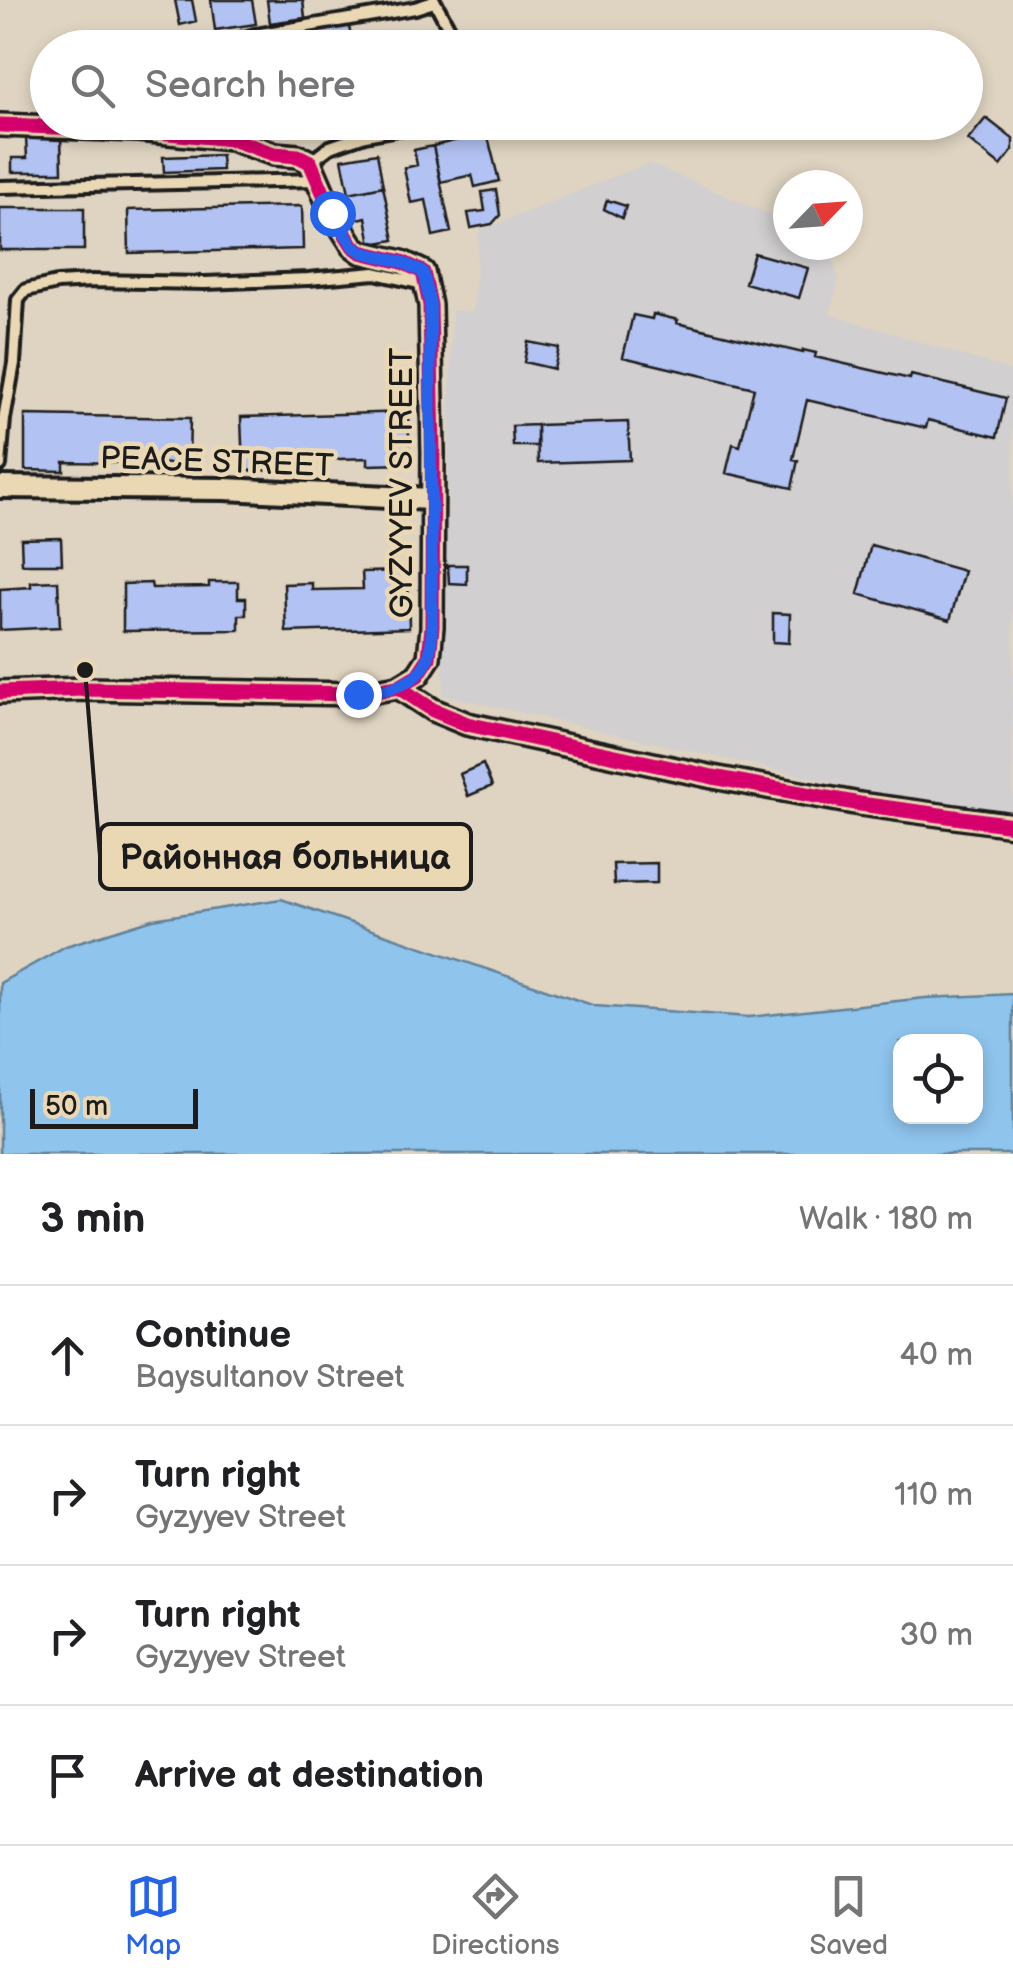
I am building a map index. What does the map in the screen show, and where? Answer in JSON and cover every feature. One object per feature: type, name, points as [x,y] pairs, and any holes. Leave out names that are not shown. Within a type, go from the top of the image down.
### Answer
[{"type":"street","points":[[0,125],[30,125]]},
{"type":"street","points":[[247,140],[274,154],[298,156],[314,171],[332,213],[353,246],[423,272],[427,285]]},
{"type":"street","name":"GYZYYEV STREET","points":[[398,687],[418,675],[429,658],[432,627],[427,285]]},
{"type":"street","name":"PEACE STREET","points":[[0,487],[224,489],[432,500]]},
{"type":"street","points":[[0,692],[84,689],[358,694],[398,687],[433,710],[467,724],[786,791],[1013,826]]},
{"type":"lane","points":[[285,30],[415,8],[434,1],[451,30]]},
{"type":"lane","points":[[0,187],[314,171],[330,147],[350,140]]},
{"type":"lane","points":[[0,465],[18,300],[26,290],[92,282],[239,282],[375,272],[427,285]]},
{"type":"shaded area","points":[[648,163],[773,216],[773,260],[833,260],[839,279],[830,314],[1013,371],[1013,812],[926,804],[443,695],[452,310],[473,311],[479,231]]},
{"type":"water","points":[[281,899],[595,1006],[749,1017],[925,998],[1013,994],[1013,1154],[0,1154],[0,983],[66,946],[153,919]]},
{"type":"building","points":[[175,0],[192,0],[196,21],[180,25]]},
{"type":"building","points":[[211,0],[252,0],[256,24],[215,30]]},
{"type":"building","points":[[267,0],[303,0],[305,18],[270,23]]},
{"type":"building","points":[[348,23],[350,30],[319,30]]},
{"type":"building","points":[[986,118],[1013,139],[1013,150],[1001,166],[968,140],[983,140]]},
{"type":"building","points":[[26,137],[61,140],[62,172],[12,172],[12,158],[27,158]]},
{"type":"building","points":[[458,140],[489,140],[499,181],[475,187],[472,175],[441,182],[433,146]]},
{"type":"building","points":[[433,146],[451,232],[433,236],[426,200],[411,203],[404,168],[417,165],[414,150]]},
{"type":"building","points":[[377,153],[383,186],[349,193],[342,159]]},
{"type":"building","points":[[221,155],[222,170],[164,172],[163,157]]},
{"type":"building","points":[[383,186],[394,240],[371,244],[366,217],[355,220],[349,193]]},
{"type":"building","points":[[496,190],[500,215],[492,224],[471,228],[468,213],[485,211],[482,192]]},
{"type":"building","points":[[607,200],[626,206],[622,218],[604,209]]},
{"type":"building","points":[[302,206],[303,249],[129,253],[128,210]]},
{"type":"building","points":[[0,208],[84,208],[84,250],[0,250]]},
{"type":"building","points":[[754,253],[808,268],[799,298],[745,283]]},
{"type":"building","points":[[653,314],[678,320],[677,323],[816,353],[815,357],[1006,398],[997,437],[928,420],[926,428],[807,400],[793,459],[798,460],[792,488],[726,473],[733,444],[740,446],[754,388],[623,357],[633,315],[652,319]]},
{"type":"building","points":[[528,342],[559,348],[554,369],[524,362]]},
{"type":"building","points":[[408,412],[410,464],[368,465],[368,458],[280,461],[281,470],[243,471],[241,417]]},
{"type":"building","points":[[25,415],[190,418],[189,464],[64,462],[64,471],[25,470]]},
{"type":"building","points":[[628,422],[630,460],[538,463],[537,425]]},
{"type":"building","points":[[537,425],[537,446],[513,446],[512,426]]},
{"type":"building","points":[[61,538],[62,564],[22,564],[21,539]]},
{"type":"building","points":[[871,545],[964,571],[950,620],[858,594]]},
{"type":"building","points":[[448,565],[467,565],[467,584],[449,583]]},
{"type":"building","points":[[408,571],[409,628],[286,632],[284,584],[312,583],[312,590],[363,589],[362,572]]},
{"type":"building","points":[[58,581],[60,627],[0,630],[0,589]]},
{"type":"building","points":[[209,582],[238,582],[238,598],[246,598],[246,615],[239,615],[239,630],[123,631],[123,584],[209,587]]},
{"type":"building","points":[[773,613],[790,614],[789,643],[773,642]]},
{"type":"building","points":[[483,764],[492,786],[468,796],[460,774]]},
{"type":"building","points":[[657,863],[657,883],[614,884],[613,864]]},
{"type":"cycle path","points":[[0,125],[30,126]]},
{"type":"cycle path","points":[[0,692],[84,689],[358,694],[398,687],[418,675],[429,658],[433,452],[430,305],[423,272],[353,246],[332,213],[310,162],[234,140]]},
{"type":"cycle path","points":[[398,687],[433,710],[467,724],[713,777],[860,804],[1013,825]]},
{"type":"place","name":"Районная больница","points":[[85,670]]},
{"type":"route","points":[[332,213],[353,246],[362,252],[423,272],[430,304],[429,658],[418,675],[398,687],[358,694]]}]
